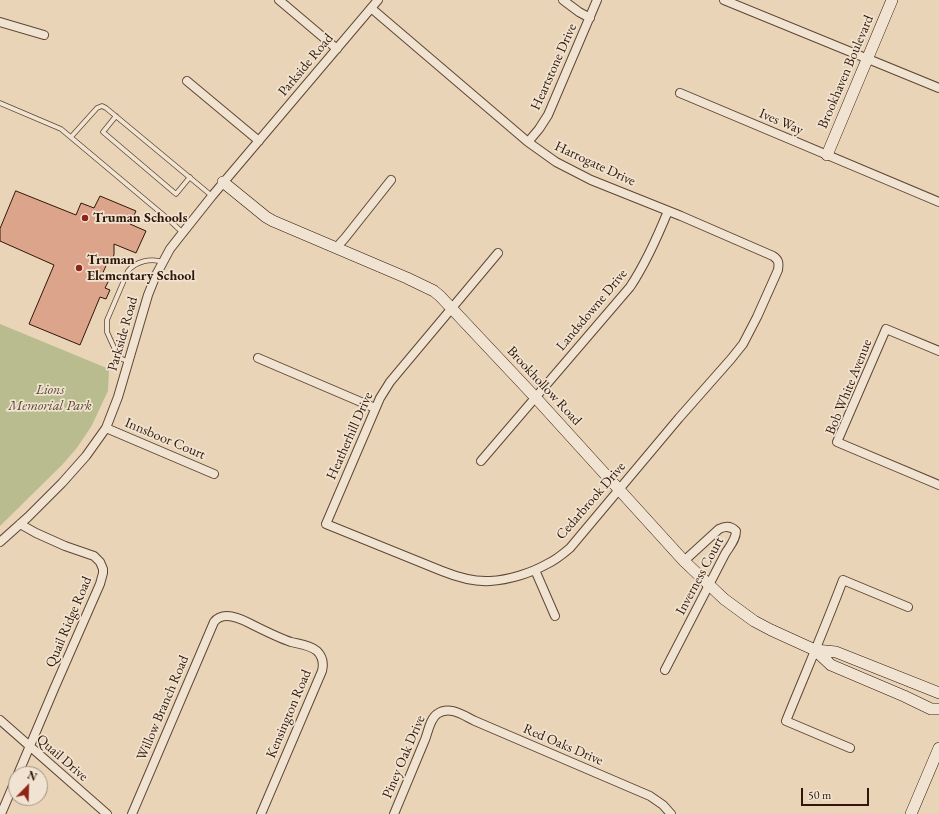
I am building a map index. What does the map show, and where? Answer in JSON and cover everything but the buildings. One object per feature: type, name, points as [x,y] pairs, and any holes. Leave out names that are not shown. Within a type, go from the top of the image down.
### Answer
[{"type":"street","points":[[279,0],[337,49]]},
{"type":"street","name":"Parkside Road","points":[[0,542],[62,483],[86,456],[106,428],[118,397],[148,295],[163,262],[182,232],[378,0]]},
{"type":"street","points":[[563,0],[590,18]]},
{"type":"street","name":"Heartstone Drive","points":[[528,142],[548,115],[597,0]]},
{"type":"street","points":[[724,0],[939,88]]},
{"type":"street","name":"Brookhaven Boulevard","points":[[827,155],[892,0]]},
{"type":"street","name":"Harrogate Drive","points":[[371,8],[528,142],[556,162],[571,170],[777,259]]},
{"type":"street","points":[[0,22],[44,35]]},
{"type":"street","points":[[187,80],[259,141]]},
{"type":"street","name":"Ives Way","points":[[680,94],[939,202]]},
{"type":"street","points":[[336,248],[392,180]]},
{"type":"street","name":"Brookhollow Road","points":[[223,182],[273,222],[407,278],[440,296],[535,397],[684,561],[708,585],[734,607],[754,621],[815,650],[831,665],[904,696],[930,709],[939,709]]},
{"type":"street","name":"Landsdowne Drive","points":[[481,461],[630,287],[650,253],[668,211]]},
{"type":"street","name":"Heatherhill Drive","points":[[326,524],[375,408],[390,382],[498,254]]},
{"type":"street","name":"Cedarbrook Drive","points":[[326,524],[436,569],[468,579],[490,581],[508,578],[535,570],[548,564],[570,548],[679,418],[731,360],[743,344],[757,317],[778,270],[779,264],[777,259]]},
{"type":"street","name":"Bob White Avenue","points":[[939,351],[886,329],[837,442],[939,485]]},
{"type":"street","points":[[258,358],[375,408]]},
{"type":"street","name":"Innsboor Court","points":[[106,428],[214,474]]},
{"type":"street","name":"Quail Ridge Road","points":[[20,524],[43,536],[94,556],[102,565],[103,573],[100,584],[21,766]]},
{"type":"street","name":"Inverness Court","points":[[665,670],[724,554],[735,539],[736,531],[725,526],[719,528],[684,561]]},
{"type":"street","points":[[535,570],[555,616]]},
{"type":"street","points":[[850,748],[786,721],[815,650],[824,632],[843,580],[908,607]]},
{"type":"street","name":"Kensington Road","points":[[223,617],[227,616],[239,618],[290,642],[312,648],[317,651],[323,659],[324,665],[322,671],[261,814]]},
{"type":"street","name":"Willow Branch Road","points":[[132,814],[214,622],[216,619],[223,617]]},
{"type":"street","name":"Brookhollow Road","points":[[815,650],[836,652],[939,693]]},
{"type":"street","name":"Red Oaks Drive","points":[[441,713],[448,711],[457,712],[475,722],[640,792],[656,800],[671,814]]},
{"type":"street","name":"Piney Oak Drive","points":[[394,814],[432,722],[437,714],[441,713]]},
{"type":"street","name":"Quail Drive","points":[[0,720],[107,814]]},
{"type":"street","points":[[911,814],[939,748]]},
{"type":"street","points":[[1,814],[8,798]]},
{"type":"lane","points":[[0,103],[62,129],[182,232]]},
{"type":"lane","points":[[71,137],[97,108],[102,106],[212,196]]},
{"type":"lane","points":[[116,116],[103,132],[176,194],[190,177]]},
{"type":"lane","points":[[129,362],[122,359],[117,354],[107,332],[107,320],[128,271],[143,261],[156,260],[163,262]]},
{"type":"green space","name":"Lions Memorial Park","points":[[0,324],[109,369],[108,391],[91,427],[76,449],[62,465],[0,526]]},
{"type":"place","name":"Truman Schools","points":[[85,218]]},
{"type":"place","name":"Truman Elementary School","points":[[79,268]]}]
